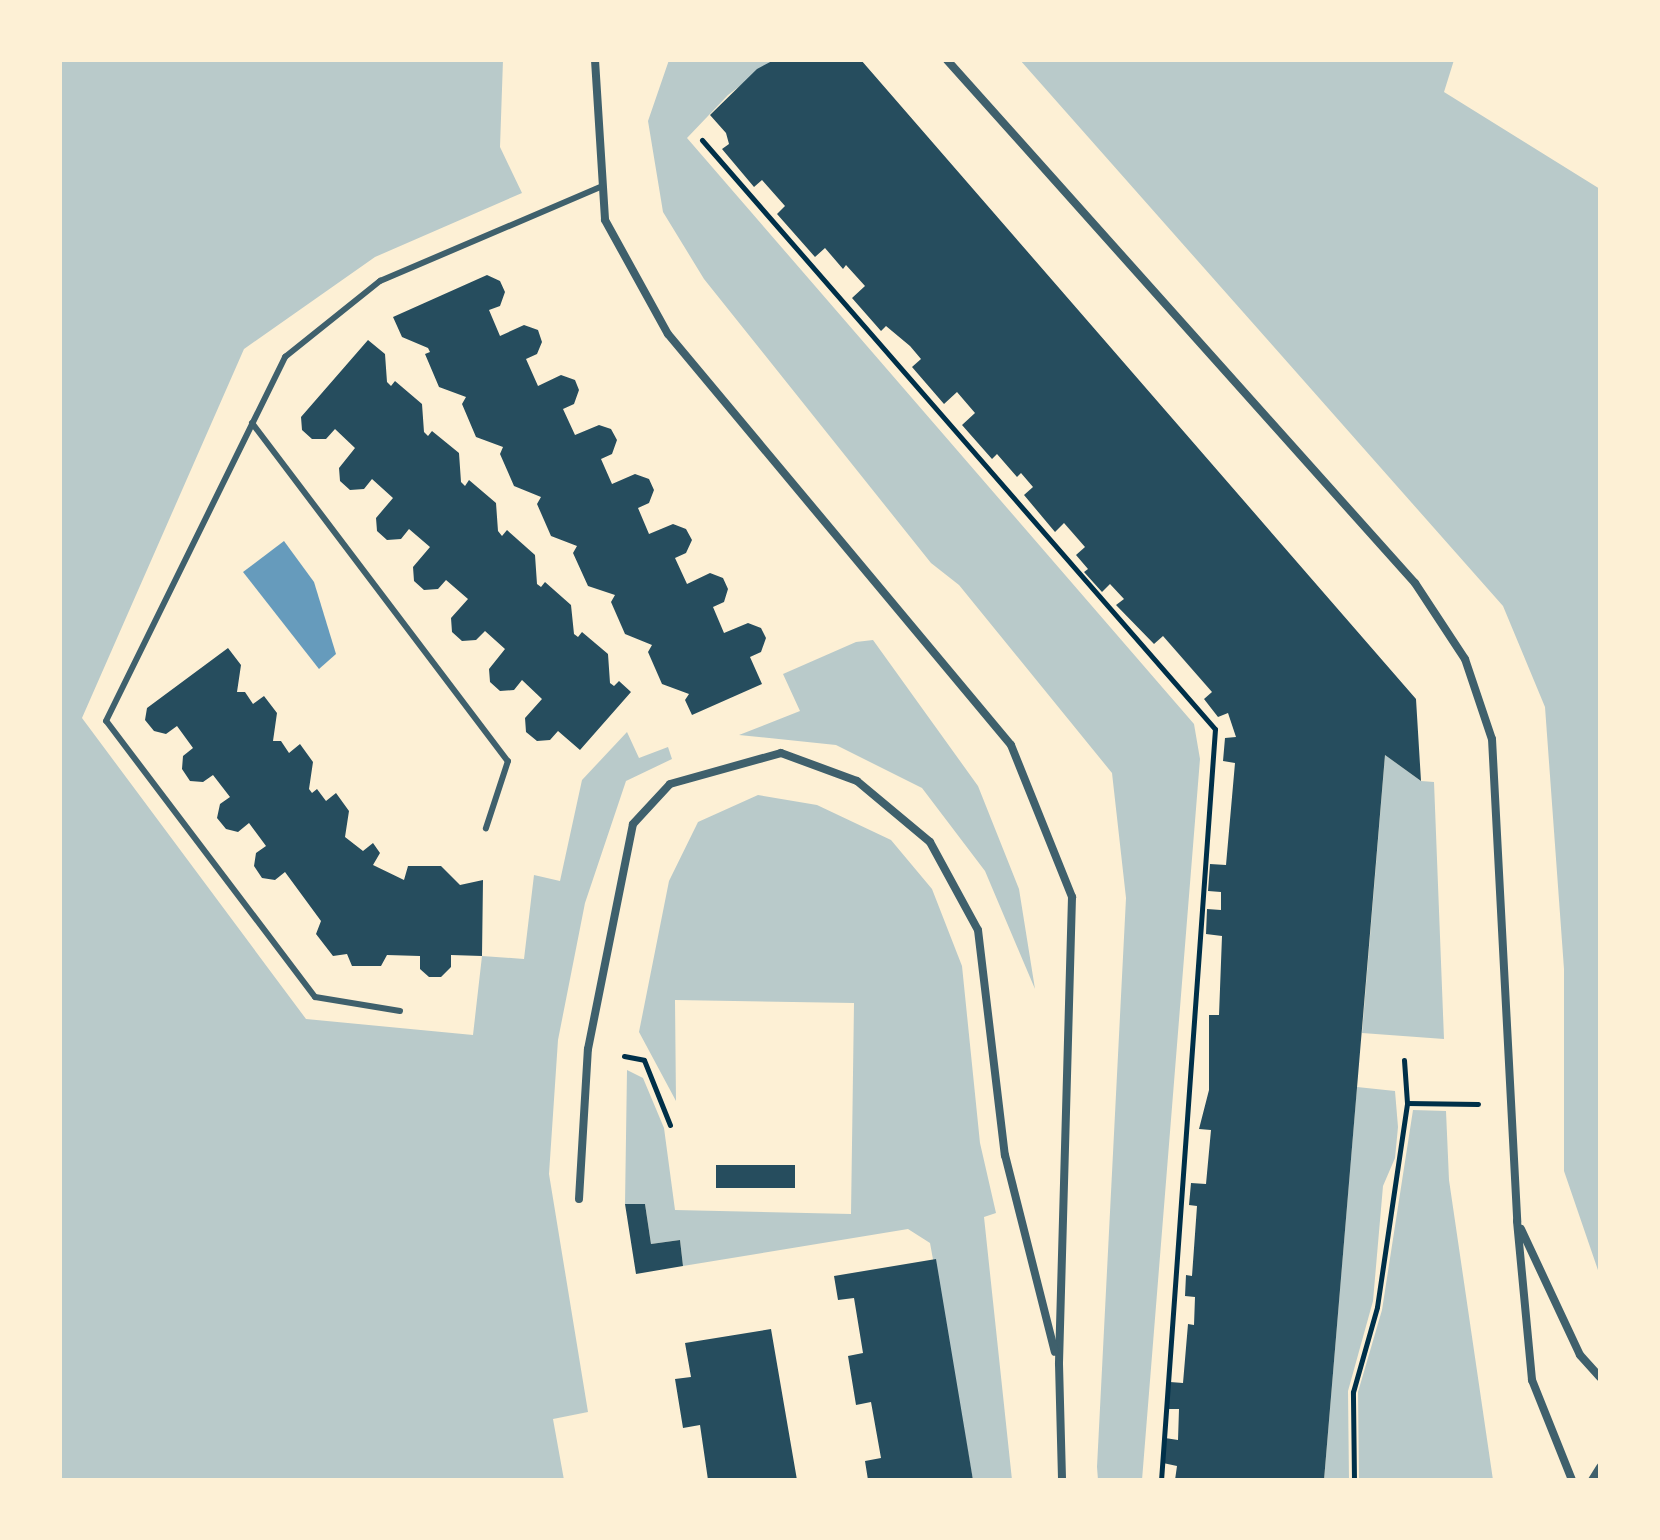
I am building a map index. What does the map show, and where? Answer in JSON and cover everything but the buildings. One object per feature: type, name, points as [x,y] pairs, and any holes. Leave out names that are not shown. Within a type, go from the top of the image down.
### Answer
[{"type":"street","points":[[595,60],[605,220],[668,334],[1011,745],[1072,897],[1059,1364],[1062,1480]]},
{"type":"street","points":[[947,60],[1415,583],[1465,659],[1492,739],[1515,1107],[1517,1221],[1532,1380],[1572,1480]]},
{"type":"street","points":[[579,1199],[588,1049],[633,824],[670,784],[781,753],[857,781],[930,842],[978,930],[1005,1155],[1059,1364]]},
{"type":"street","points":[[1517,1221],[1580,1355],[1600,1377]]},
{"type":"street","points":[[1592,1480],[1600,1467]]},
{"type":"lane","points":[[400,1011],[315,997],[106,721],[285,357],[380,281],[603,186]]},
{"type":"lane","points":[[252,423],[508,761],[486,828]]},
{"type":"path","points":[[702,140],[1215,729],[1161,1480]]},
{"type":"path","points":[[588,1049],[644,1060],[670,1125]]},
{"type":"path","points":[[1354,1480],[1353,1392],[1377,1307],[1407,1103],[1404,1060]]},
{"type":"path","points":[[1407,1103],[1445,1101]]},
{"type":"shaded area","points":[[60,60],[503,60],[500,147],[522,193],[375,257],[244,349],[82,718],[306,1019],[473,1035],[482,956],[524,959],[534,875],[560,881],[582,780],[627,732],[639,758],[668,747],[672,759],[626,781],[585,903],[558,1040],[549,1174],[588,1412],[553,1419],[564,1480],[62,1480]]},
{"type":"shaded area","points":[[669,60],[774,60],[728,95],[687,138],[1194,724],[1200,759],[1142,1480],[1098,1480],[1097,1467],[1126,898],[1112,773],[959,585],[931,563],[704,279],[663,212],[648,121]]},
{"type":"shaded area","points":[[1020,60],[1454,60],[1444,92],[1600,189],[1600,1276],[1564,1171],[1564,969],[1545,707],[1503,606]]},
{"type":"shaded area","points":[[873,640],[978,786],[1019,889],[1035,989],[985,871],[922,788],[836,745],[739,735],[800,711],[783,674],[856,642]]},
{"type":"shaded area","points":[[1385,755],[1421,781],[1434,782],[1444,1039],[1362,1033]]},
{"type":"shaded area","points":[[758,795],[817,805],[891,840],[932,889],[962,966],[980,1143],[996,1213],[984,1217],[1012,1480],[973,1480],[930,1243],[908,1229],[683,1266],[680,1240],[651,1244],[645,1204],[625,1204],[627,1070],[643,1078],[664,1128],[675,1210],[851,1214],[854,1003],[675,1000],[676,1101],[639,1032],[669,881],[698,822]]},
{"type":"shaded area","points":[[1357,1087],[1395,1091],[1398,1127],[1395,1158],[1383,1186],[1373,1301],[1348,1391],[1349,1480],[1324,1480]]},
{"type":"shaded area","points":[[1413,1110],[1446,1111],[1449,1180],[1493,1480],[1359,1480],[1358,1392],[1382,1310]]},
{"type":"water","points":[[284,541],[314,582],[336,654],[319,669],[243,572]]}]
